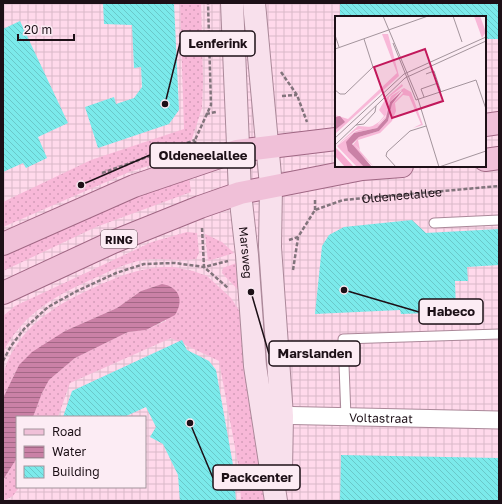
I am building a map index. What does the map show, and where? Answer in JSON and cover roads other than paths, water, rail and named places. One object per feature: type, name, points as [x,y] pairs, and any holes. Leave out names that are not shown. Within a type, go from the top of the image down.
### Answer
[{"type":"main road","points":[[486,125],[499,123]]},
{"type":"main road","points":[[3,244],[134,186],[237,151],[335,139]]},
{"type":"main road","points":[[486,160],[499,158]]},
{"type":"main road","name":"RING","points":[[3,293],[113,242],[240,193],[362,169],[389,167]]},
{"type":"street","name":"Marsweg","points":[[232,3],[237,151],[247,255],[255,366],[273,415],[281,501]]},
{"type":"street","name":"Marsweg","points":[[254,3],[271,186],[270,247],[276,501]]},
{"type":"street","name":"Voltastraat","points":[[273,415],[499,420]]},
{"type":"lane","points":[[434,223],[499,220]]},
{"type":"lane","points":[[346,417],[343,339],[499,334]]},
{"type":"water","points":[[162,284],[173,288],[179,295],[180,300],[178,310],[175,315],[146,330],[128,332],[75,358],[49,380],[42,393],[33,416],[16,416],[16,460],[3,480],[3,398],[19,365],[32,352],[65,331],[117,308],[141,291]]},
{"type":"place","name":"Lenferink","points":[[165,104]]},
{"type":"place","name":"Oldeneelallee","points":[[81,185]]},
{"type":"place","name":"Habeco","points":[[344,290]]},
{"type":"place","name":"Marslanden","points":[[251,292]]},
{"type":"place","name":"Packcenter","points":[[190,423]]}]
